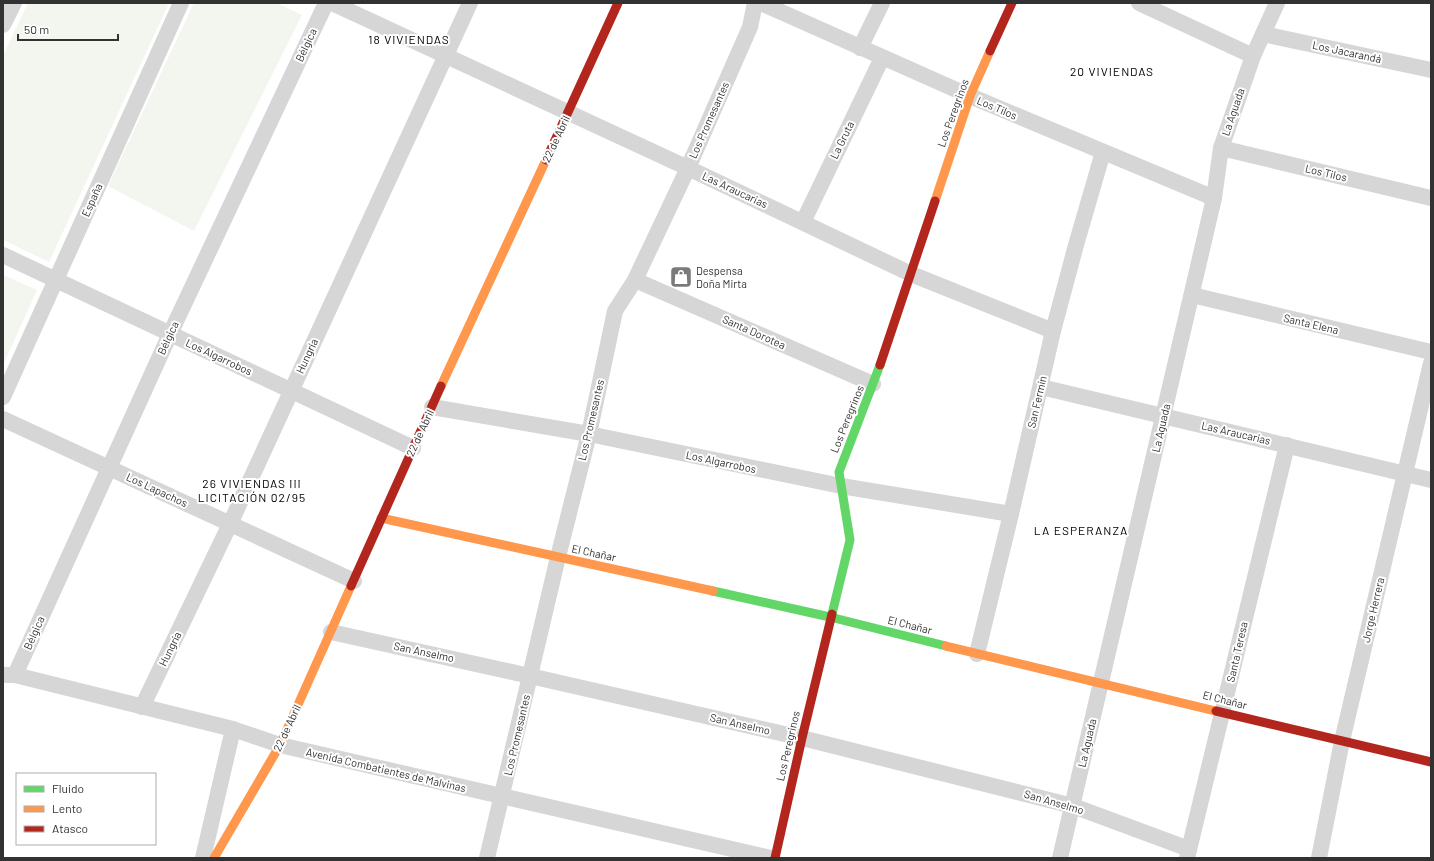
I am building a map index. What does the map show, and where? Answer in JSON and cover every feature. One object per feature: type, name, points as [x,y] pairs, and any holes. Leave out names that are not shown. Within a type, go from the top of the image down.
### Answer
[{"type":"street","points":[[3,25],[14,3]]},
{"type":"street","name":"España","points":[[3,397],[181,3]]},
{"type":"street","name":"Bélgica","points":[[7,672],[109,468],[170,334],[326,3]]},
{"type":"street","name":"Las Araucarias","points":[[332,3],[688,168],[911,274],[1053,331]]},
{"type":"street","name":"Hungría","points":[[142,707],[230,524],[470,3]]},
{"type":"street","name":"22 de Abril","points":[[214,858],[280,745],[381,518],[618,3]]},
{"type":"street","name":"Los Promesantes","points":[[488,858],[558,557],[589,434],[615,311],[635,280],[688,168],[750,26],[754,3]]},
{"type":"street","name":"Los Tilos","points":[[761,3],[970,96],[1214,198]]},
{"type":"street","points":[[860,48],[882,3]]},
{"type":"street","name":"Los Peregrinos","points":[[775,858],[830,617],[850,540],[840,486],[839,472],[873,384],[970,96],[1012,3]]},
{"type":"street","points":[[1139,3],[1253,56]]},
{"type":"street","name":"La Aguada","points":[[1060,858],[1214,198],[1221,148],[1253,56],[1277,3]]},
{"type":"street","name":"Los Jacarandá","points":[[1263,34],[1431,70]]},
{"type":"street","name":"La Gruta","points":[[803,222],[882,58]]},
{"type":"street","name":"Los Tilos","points":[[1221,148],[1431,198]]},
{"type":"street","name":"San Fermín","points":[[977,654],[1053,331],[1103,152]]},
{"type":"street","name":"Los Algarrobos","points":[[3,255],[413,448]]},
{"type":"street","name":"Santa Dorotea","points":[[635,280],[873,384]]},
{"type":"street","name":"Santa Elena","points":[[1192,295],[1431,352]]},
{"type":"street","name":"Jorge Herrera","points":[[1319,858],[1342,741],[1431,364]]},
{"type":"street","name":"Las Araucarias","points":[[1041,387],[1431,480]]},
{"type":"street","name":"Los Algarrobos","points":[[432,407],[589,434],[840,486],[1011,514]]},
{"type":"street","name":"Los Lapachos","points":[[3,419],[354,581]]},
{"type":"street","name":"Santa Teresa","points":[[1188,853],[1287,445]]},
{"type":"street","name":"El Chañar","points":[[381,518],[830,617],[977,654],[1100,682],[1431,762]]},
{"type":"street","name":"San Anselmo","points":[[331,632],[802,738],[1073,806],[1188,853]]},
{"type":"street","name":"Avenida Combatientes de Malvinas","points":[[7,672],[232,729],[280,745],[771,858]]},
{"type":"street","points":[[203,858],[232,729]]},
{"type":"shaded area","points":[[28,3],[169,3],[49,262],[3,240],[3,56]]},
{"type":"shaded area","points":[[194,3],[277,3],[302,15],[194,231],[108,186]]},
{"type":"shaded area","points":[[3,275],[37,290],[3,365]]},
{"type":"traffic: fast","points":[[832,614],[850,540],[839,472],[880,365]]},
{"type":"traffic: fast","points":[[713,591],[830,617],[946,646]]},
{"type":"traffic: slow","points":[[935,201],[970,96],[990,51]]},
{"type":"traffic: slow","points":[[441,386],[546,160]]},
{"type":"traffic: slow","points":[[381,518],[713,591]]},
{"type":"traffic: slow","points":[[214,858],[280,745],[351,586]]},
{"type":"traffic: slow","points":[[946,646],[1216,711]]},
{"type":"traffic: jam","points":[[546,160],[618,3]]},
{"type":"traffic: jam","points":[[990,51],[1012,3]]},
{"type":"traffic: jam","points":[[880,365],[935,201]]},
{"type":"traffic: jam","points":[[351,586],[441,386]]},
{"type":"traffic: jam","points":[[775,858],[832,614]]},
{"type":"traffic: jam","points":[[1216,711],[1431,762]]},
{"type":"place","name":"Despensa Doña Mirta","points":[[681,277]]},
{"type":"district","name":"18 VIVIENDAS","points":[[409,40]]},
{"type":"district","name":"20 VIVIENDAS","points":[[1112,72]]},
{"type":"district","name":"26 VIVIENDAS III LICITACIÓN 02/95","points":[[252,491]]},
{"type":"district","name":"LA ESPERANZA","points":[[1081,531]]}]
